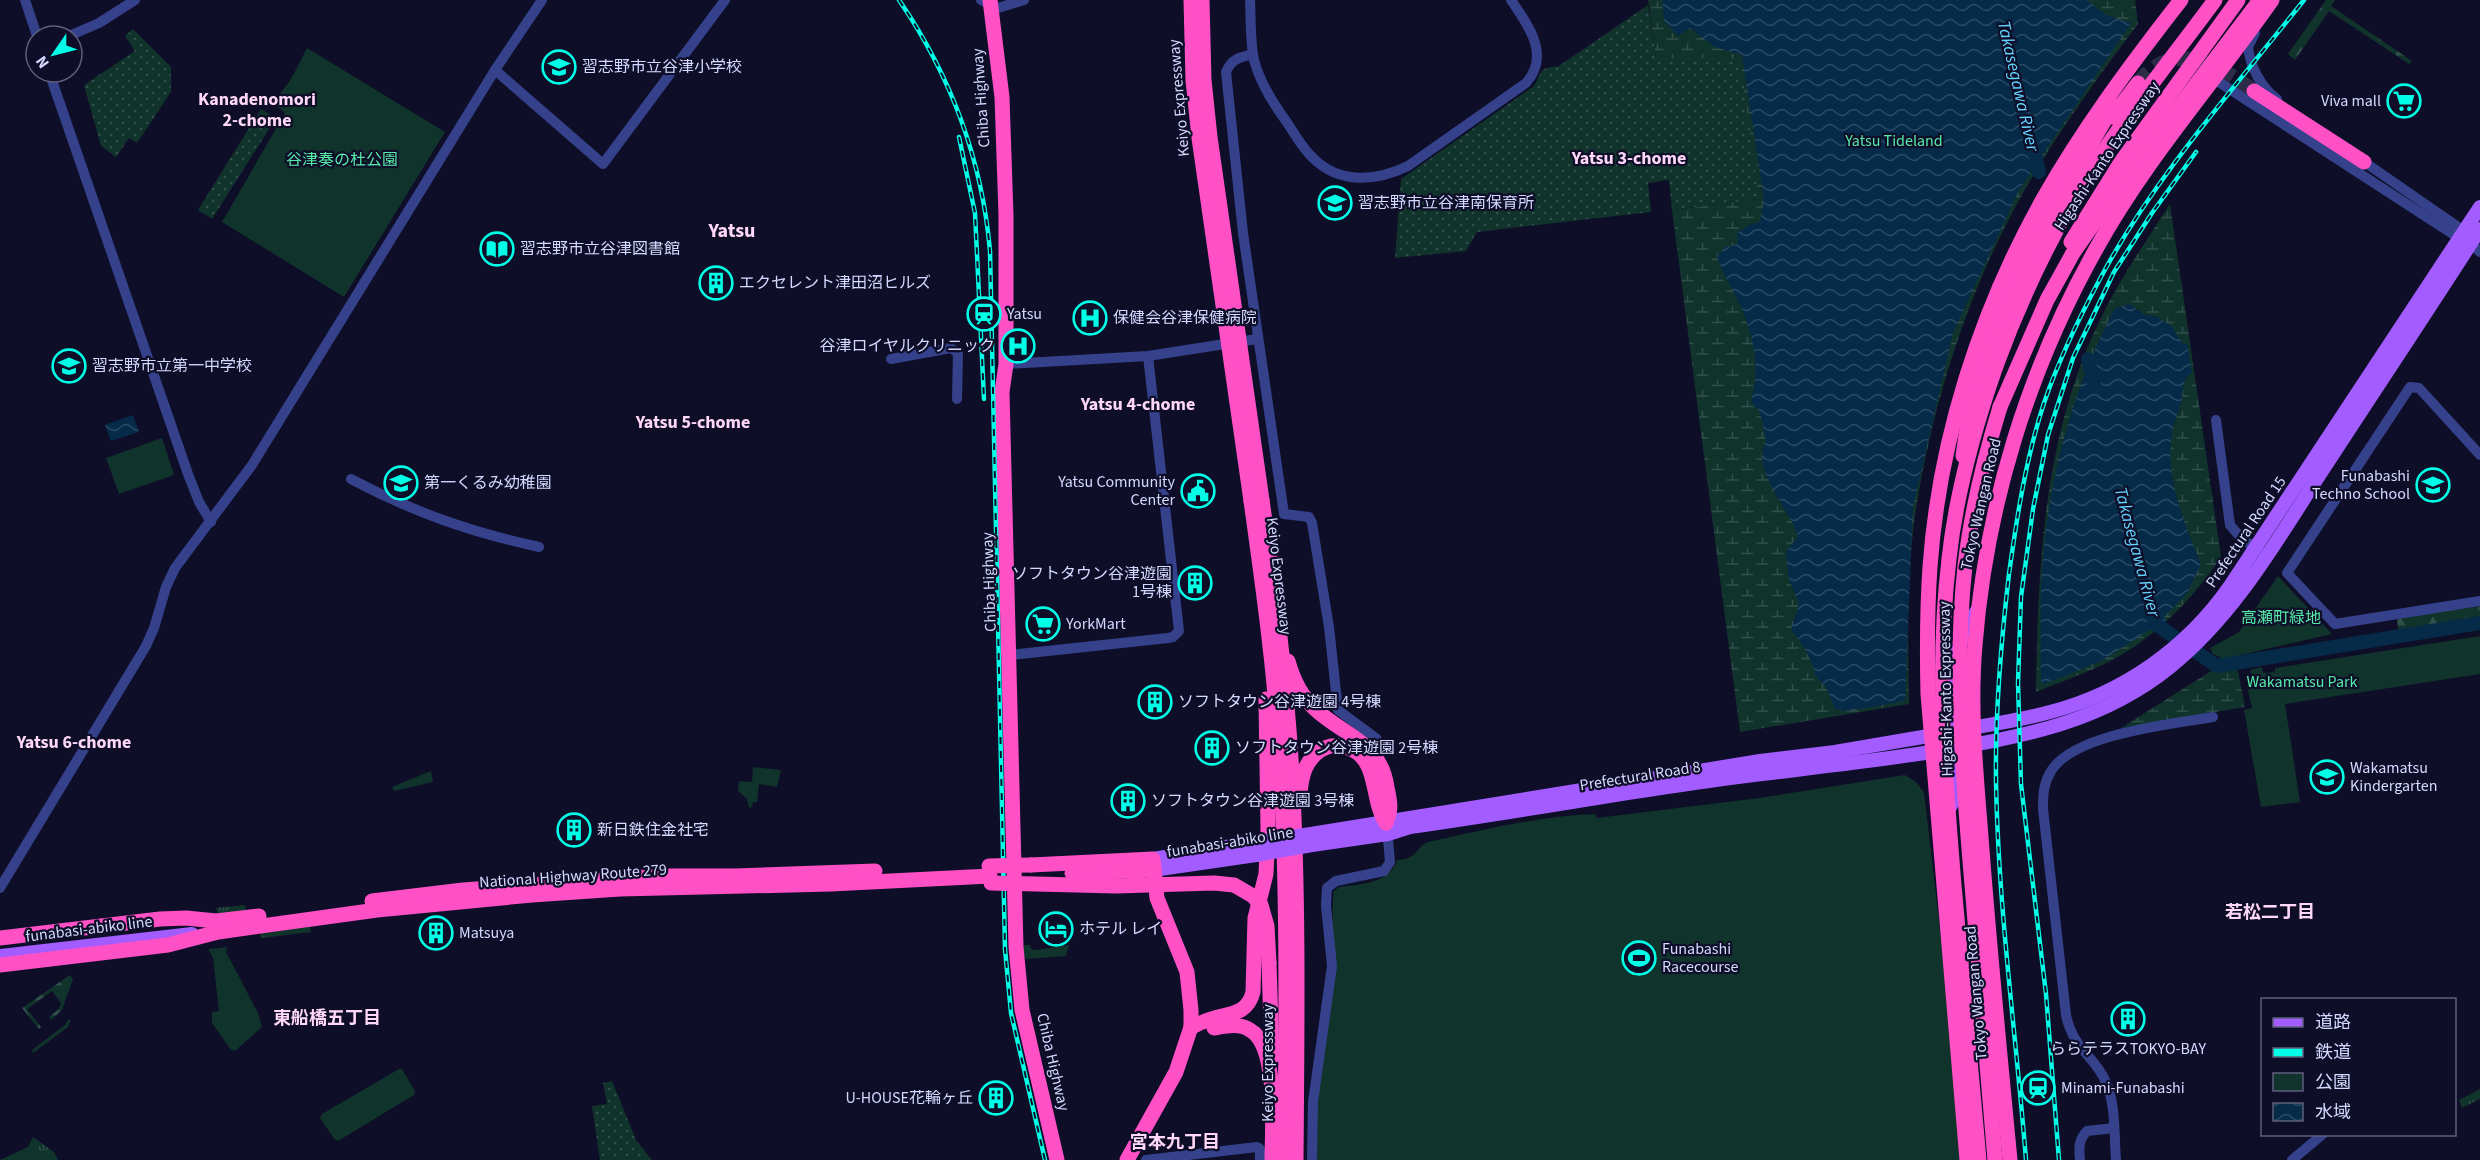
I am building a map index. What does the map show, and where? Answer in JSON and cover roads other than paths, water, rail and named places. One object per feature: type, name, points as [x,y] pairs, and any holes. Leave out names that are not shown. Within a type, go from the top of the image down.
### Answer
[{"type":"highway","name":"Keiyo Expressway","points":[[1191,0],[1193,80],[1199,138],[1261,574],[1274,688],[1282,805],[1286,985],[1285,1160]]},
{"type":"highway","name":"Keiyo Expressway","points":[[1202,0],[1204,80],[1210,137],[1275,593],[1292,774],[1297,910],[1296,1160]]},
{"type":"highway","name":"Tokyo Wangan Road","points":[[1967,1160],[1930,735],[1927,619],[1935,519],[1951,437],[1982,332],[2014,255],[2062,167],[2083,134],[2181,0]]},
{"type":"highway","points":[[2088,151],[2114,104],[2192,0]]},
{"type":"highway","name":"Higashi-Kanto Expressway","points":[[1979,1160],[1950,832],[1942,713],[1944,607],[1957,509],[1990,364],[2028,287],[2069,207],[2105,150],[2215,0]]},
{"type":"highway","name":"Higashi-Kanto Expressway","points":[[1995,1160],[1966,818],[1960,657],[1965,567],[1983,465],[2012,373],[2047,286],[2093,204],[2238,0]]},
{"type":"highway","name":"Chiba Highway","points":[[987,2],[1002,97],[1006,215],[1006,364],[1002,392],[1018,979],[1022,1010],[1056,1160]]},
{"type":"highway","points":[[2012,373],[2073,252],[2190,92],[2267,2]]},
{"type":"highway","name":"Tokyo Wangan Road","points":[[2010,1160],[1966,746],[1974,727],[1975,645],[1990,534],[2010,453],[2037,374],[2097,247],[2147,169],[2214,79],[2267,2]]},
{"type":"highway","points":[[2190,92],[2204,78],[2214,79]]},
{"type":"highway","points":[[1990,364],[2011,289],[2031,247],[2088,151],[2138,83]]},
{"type":"highway","points":[[2254,91],[2364,162]]},
{"type":"highway","points":[[1191,1027],[1209,1019],[1228,1016],[1242,1010],[1251,999],[1253,992],[1254,927],[1265,884],[1268,828],[1261,574]]},
{"type":"highway","points":[[1275,593],[1289,663],[1298,686],[1314,708],[1373,752],[1386,780],[1391,810],[1387,828]]},
{"type":"highway","points":[[1297,910],[1301,784],[1306,766],[1317,753],[1332,746],[1349,748],[1364,758],[1368,764],[1378,812],[1387,828]]},
{"type":"highway","points":[[1127,1160],[1176,1072],[1191,1027],[1187,972],[1157,898],[1153,865]]},
{"type":"highway","name":"National Highway Route 279","points":[[0,938],[177,918],[217,926],[532,895],[620,889],[862,882],[990,875],[1031,869],[1153,865]]},
{"type":"highway","points":[[990,875],[1116,886],[1214,883],[1234,885],[1253,896],[1261,905],[1267,926],[1272,1160]]},
{"type":"highway","name":"National Highway Route 279","points":[[0,965],[168,945],[217,926],[440,893],[658,876],[990,875]]},
{"type":"highway","points":[[1191,1027],[1243,1026],[1256,1034],[1261,1040],[1267,1058],[1272,1096]]},
{"type":"main road","name":"Prefectural Road 15","points":[[2469,241],[2480,207]]},
{"type":"main road","name":"Prefectural Road 15","points":[[1966,746],[2051,729],[2090,714],[2136,691],[2192,640],[2224,616],[2261,551],[2469,241],[2480,229]]},
{"type":"main road","points":[[1932,752],[1942,745],[1950,732],[1953,708],[1952,667],[1958,648],[1979,608]]},
{"type":"main road","name":"Prefectural Road 15","points":[[1930,735],[2042,714],[2077,704],[2178,653]]},
{"type":"main road","name":"Prefectural Road 8","points":[[1312,840],[1930,735]]},
{"type":"main road","name":"Prefectural Road 8","points":[[1387,828],[1410,827],[1738,777],[1833,767],[1966,746]]},
{"type":"main road","points":[[1941,863],[1944,821],[1956,796],[1954,764],[1966,746]]},
{"type":"main road","name":"funabasi-abiko line","points":[[1153,865],[1312,840]]},
{"type":"main road","points":[[182,930],[217,926]]},
{"type":"main road","name":"funabasi-abiko line","points":[[0,947],[182,930]]},
{"type":"main road","name":"funabasi-abiko line","points":[[0,956],[182,930]]},
{"type":"street","points":[[25,0],[33,24]]},
{"type":"street","points":[[84,29],[114,15],[135,0]]},
{"type":"street","points":[[0,888],[146,646],[166,587],[175,568],[252,465],[495,70],[542,0]]},
{"type":"street","points":[[495,70],[603,164],[725,0]]},
{"type":"street","points":[[987,2],[998,8],[1024,0]]},
{"type":"street","points":[[1250,0],[1253,54],[1259,76],[1269,96],[1315,160],[1336,173],[1352,178],[1376,178],[1408,166],[1526,83],[1533,75],[1538,54],[1534,36],[1511,0]]},
{"type":"street","points":[[2267,2],[2264,21],[2249,40],[2248,47],[2253,68],[2274,97],[2337,138],[2364,162],[2469,241]]},
{"type":"street","points":[[1253,54],[1229,63],[1226,72],[1257,339],[1284,514],[1305,515],[1312,523],[1329,627],[1338,710],[1343,716],[1377,739]]},
{"type":"street","points":[[2214,79],[2469,241]]},
{"type":"street","points":[[54,84],[188,474],[199,502],[211,522]]},
{"type":"street","points":[[1006,364],[1148,356],[1257,339]]},
{"type":"street","points":[[891,358],[951,348],[956,350],[958,353],[957,399]]},
{"type":"street","points":[[1010,655],[1168,638],[1173,637],[1179,631],[1148,356]]},
{"type":"street","points":[[2478,448],[2419,388],[2410,387],[2287,573],[2335,624],[2480,602]]},
{"type":"street","points":[[2216,420],[2230,525],[2242,539],[2261,551]]},
{"type":"street","points":[[351,479],[385,497],[444,522],[539,547]]},
{"type":"street","points":[[2116,1160],[2114,1128],[2105,1080],[2075,1042],[2066,1015],[2056,907],[2043,809],[2043,790],[2061,758],[2076,750],[2121,733],[2213,717]]},
{"type":"street","points":[[1312,1160],[1312,1102],[1332,966],[1328,941],[1327,888],[1336,881],[1384,872],[1390,862],[1387,828]]},
{"type":"street","points":[[2080,1160],[2079,1144],[2087,1131],[2114,1128]]},
{"type":"street","points":[[2292,1160],[2321,1136]]},
{"type":"street","points":[[1146,1160],[1257,1147],[1260,1149],[1260,1160]]},
{"type":"water","name":"Yatsu Tideland","points":[[1662,0],[2086,0],[2108,16],[2131,23],[2019,190],[1953,333],[1913,507],[1905,701],[1848,711],[1835,709],[1826,687],[1815,675],[1806,651],[1791,630],[1799,604],[1789,580],[1786,552],[1798,536],[1763,464],[1762,452],[1766,441],[1760,412],[1751,402],[1755,377],[1753,343],[1741,307],[1717,257],[1725,247],[1733,246],[1738,242],[1737,233],[1751,224],[1760,222],[1764,199],[1742,55],[1715,47],[1690,28],[1678,36],[1664,21]]},
{"type":"water","points":[[2130,304],[2145,315],[2158,317],[2172,327],[2183,344],[2187,344],[2192,373],[2184,381],[2181,402],[2173,428],[2171,463],[2182,515],[2201,564],[2187,593],[2164,617],[2171,631],[2162,637],[2151,629],[2103,660],[2045,684],[2041,683],[2043,555],[2062,445],[2099,341],[2115,308]]},
{"type":"water","points":[[133,415],[139,432],[111,441],[105,425]]},
{"type":"waterway","name":"Takasegawa River","points":[[2033,145],[2039,172]]},
{"type":"waterway","name":"Takasegawa River","points":[[2088,359],[2094,384]]},
{"type":"waterway","name":"Takasegawa River","points":[[2154,623],[2217,666],[2480,623]]},
{"type":"tunnel","points":[[2138,83],[2152,69],[2166,61],[2196,60],[2225,72],[2254,91]]},
{"type":"railway","points":[[899,0],[918,29],[949,89],[971,152],[986,217],[990,251],[1005,949],[1011,1013],[1045,1160]]},
{"type":"railway","points":[[2026,1160],[2000,875],[1996,728],[2009,574],[2032,445],[2044,403],[2077,323],[2122,241],[2196,134],[2304,0]]},
{"type":"railway","points":[[959,137],[975,213],[984,399]]},
{"type":"railway","points":[[2059,1160],[2046,994],[2021,784],[2018,683],[2021,597],[2033,509],[2048,435],[2073,358],[2114,272],[2152,213],[2196,152]]},
{"type":"place","name":"習志野市立谷津小学校","points":[[559,67]]},
{"type":"place","name":"Viva mall","points":[[2404,101]]},
{"type":"place","name":"習志野市立谷津南保育所","points":[[1335,203]]},
{"type":"place","name":"習志野市立谷津図書館","points":[[497,249]]},
{"type":"place","name":"エクセレント津田沼ヒルズ","points":[[716,283]]},
{"type":"place","name":"Yatsu","points":[[984,314]]},
{"type":"place","name":"保健会谷津保健病院","points":[[1090,318]]},
{"type":"place","name":"谷津ロイヤルクリニック","points":[[1018,346]]},
{"type":"place","name":"習志野市立第一中学校","points":[[69,366]]},
{"type":"place","name":"第一くるみ幼稚園","points":[[401,483]]},
{"type":"place","name":"Funabashi Techno School","points":[[2433,485]]},
{"type":"place","name":"Yatsu Community Center","points":[[1198,491]]},
{"type":"place","name":"ソフトタウン谷津遊園 1号棟","points":[[1195,583]]},
{"type":"place","name":"YorkMart","points":[[1043,624]]},
{"type":"place","name":"ソフトタウン谷津遊園 4号棟","points":[[1155,702]]},
{"type":"place","name":"ソフトタウン谷津遊園 2号棟","points":[[1212,748]]},
{"type":"place","name":"Wakamatsu Kindergarten","points":[[2327,777]]},
{"type":"place","name":"ソフトタウン谷津遊園 3号棟","points":[[1128,801]]},
{"type":"place","name":"新日鉄住金社宅","points":[[574,830]]},
{"type":"place","name":"ホテル レイ","points":[[1056,929]]},
{"type":"place","name":"Matsuya","points":[[436,933]]},
{"type":"place","name":"Funabashi Racecourse","points":[[1639,958]]},
{"type":"place","name":"ららテラスTOKYO-BAY","points":[[2128,1019]]},
{"type":"place","name":"Minami-Funabashi","points":[[2038,1088]]},
{"type":"place","name":"U-HOUSE花輪ヶ丘","points":[[996,1098]]},
{"type":"district","name":"Kanadenomori 2-chome","points":[[257,109]]},
{"type":"district","name":"Yatsu 3-chome","points":[[1629,158]]},
{"type":"district","name":"Yatsu","points":[[732,231]]},
{"type":"district","name":"Yatsu 4-chome","points":[[1138,404]]},
{"type":"district","name":"Yatsu 5-chome","points":[[693,422]]},
{"type":"district","name":"Yatsu 6-chome","points":[[74,742]]},
{"type":"district","name":"若松二丁目","points":[[2270,912]]},
{"type":"district","name":"東船橋五丁目","points":[[327,1018]]},
{"type":"district","name":"宮本九丁目","points":[[1175,1142]]},
{"type":"park label","name":"谷津奏の杜公園","points":[[342,160]]},
{"type":"park label","name":"高瀬町緑地","points":[[2281,618]]},
{"type":"park label","name":"Wakamatsu Park","points":[[2302,682]]}]
